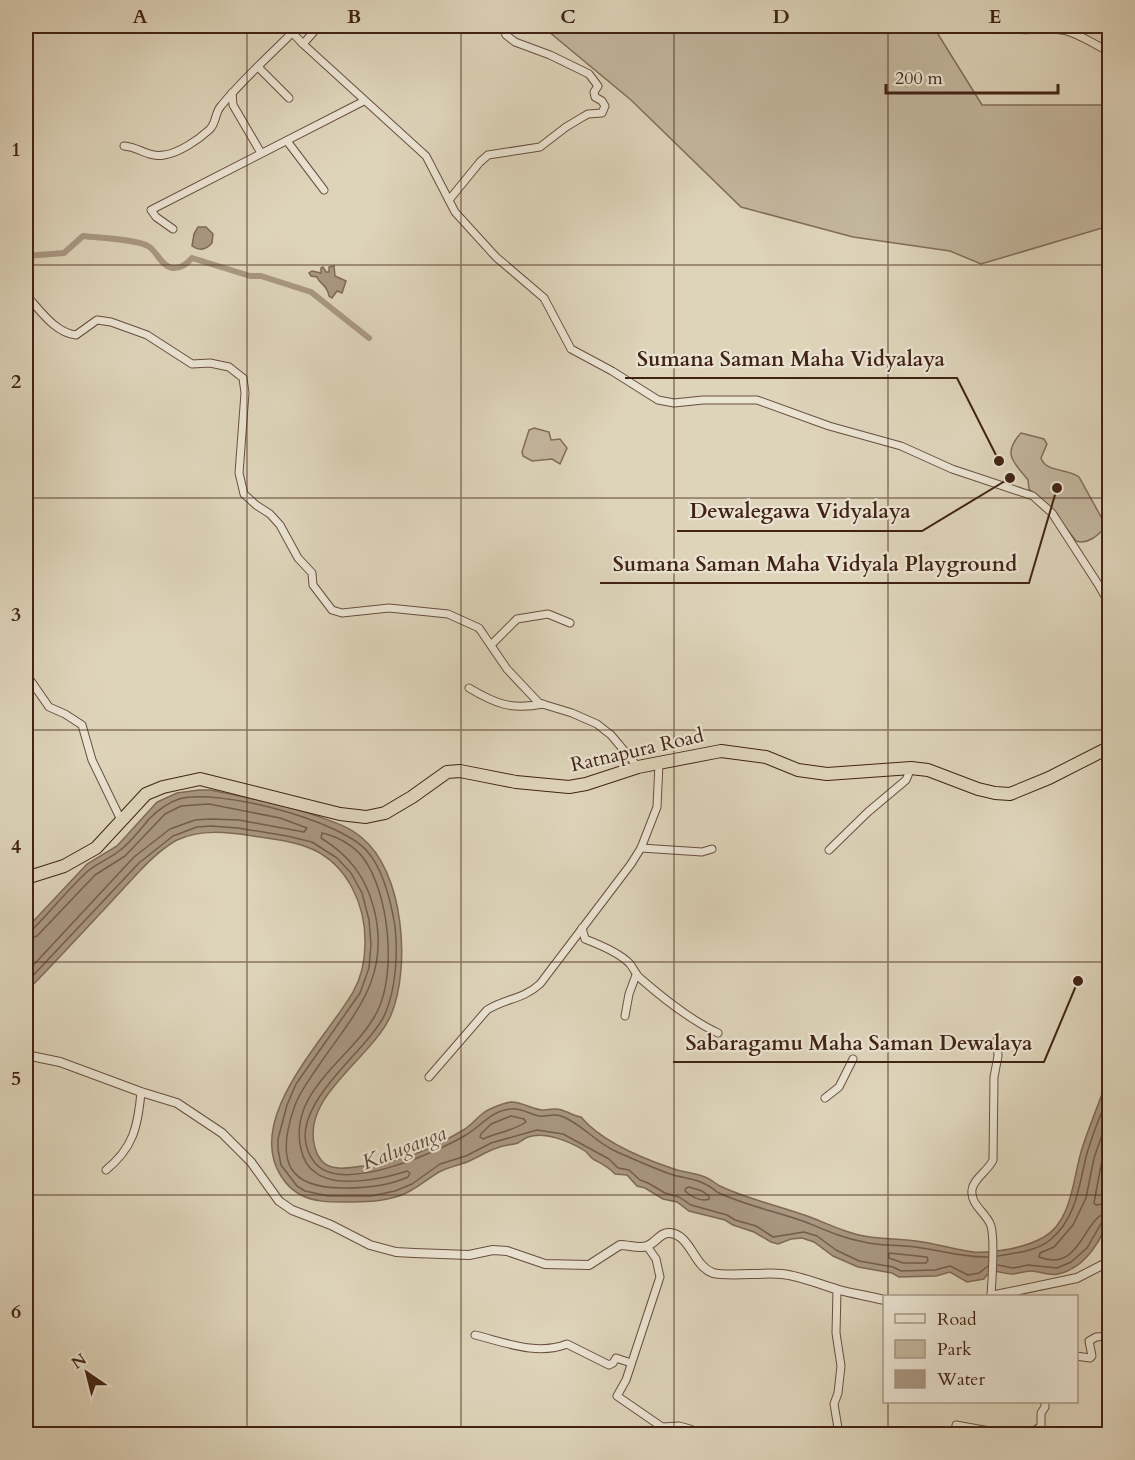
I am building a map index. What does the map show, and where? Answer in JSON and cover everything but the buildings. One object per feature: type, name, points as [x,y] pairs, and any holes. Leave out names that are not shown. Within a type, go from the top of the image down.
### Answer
[{"type":"highway","name":"Ratnapura Road","points":[[26,878],[64,866],[96,848],[146,794],[163,787],[200,779],[340,814],[366,817],[385,813],[447,772],[460,771],[516,782],[569,787],[659,762],[721,751],[766,757],[798,770],[827,774],[911,768],[928,770],[987,791],[1010,794],[1049,778],[1110,747]]},
{"type":"street","points":[[286,26],[364,101],[426,156],[455,212],[496,257],[544,298],[571,349],[658,400],[674,403],[703,400],[757,400],[830,426],[901,446],[952,469],[1033,496],[1052,513],[1110,605]]},
{"type":"street","points":[[303,44],[319,26]]},
{"type":"street","points":[[449,200],[488,155],[540,147],[580,118],[588,114],[602,113],[605,106],[595,96],[594,92],[598,86],[589,74],[550,55],[515,42],[506,35],[502,26]]},
{"type":"street","points":[[1005,26],[1031,31],[1065,30],[1110,52]]},
{"type":"street","points":[[124,146],[153,156],[168,155],[197,139],[211,129],[217,121],[218,109],[232,93],[292,33]]},
{"type":"street","points":[[258,67],[289,98]]},
{"type":"street","points":[[232,93],[232,105],[261,153]]},
{"type":"street","points":[[173,229],[156,217],[151,210],[364,101]]},
{"type":"street","points":[[287,141],[324,190]]},
{"type":"street","points":[[26,295],[58,328],[67,334],[76,335],[97,320],[111,322],[147,335],[192,364],[210,363],[229,367],[243,378],[245,393],[239,473],[244,494],[270,514],[280,525],[298,558],[312,573],[313,585],[332,610],[342,613],[389,608],[448,614],[479,628],[507,669],[539,703],[572,713],[597,724],[611,735],[638,767]]},
{"type":"street","points":[[490,645],[517,619],[548,614],[570,623]]},
{"type":"street","points":[[26,674],[49,707],[82,724],[92,760],[121,820]]},
{"type":"street","points":[[469,688],[490,700],[511,707],[543,704]]},
{"type":"street","points":[[429,1077],[487,1010],[499,1002],[519,998],[540,984],[631,864],[657,807],[659,762]]},
{"type":"street","points":[[829,850],[868,812],[906,780],[911,768]]},
{"type":"street","points":[[640,848],[702,852],[712,849]]},
{"type":"street","points":[[582,928],[585,939],[629,964],[636,975],[702,1025],[718,1033]]},
{"type":"street","points":[[625,1016],[629,994],[636,975]]},
{"type":"street","points":[[991,1295],[993,1234],[987,1216],[977,1207],[972,1198],[972,1188],[993,1160],[997,1040]]},
{"type":"street","points":[[26,1055],[60,1062],[177,1104],[222,1132],[251,1162],[279,1201],[292,1210],[331,1225],[370,1245],[396,1252],[414,1253],[469,1255],[493,1250],[507,1251],[545,1264],[589,1265],[620,1245],[639,1248],[647,1246],[661,1235],[670,1233],[678,1235],[686,1243],[696,1260],[712,1273],[766,1272],[883,1300]]},
{"type":"street","points":[[825,1098],[839,1087],[853,1059]]},
{"type":"street","points":[[106,1170],[129,1147],[135,1130],[141,1092]]},
{"type":"street","points":[[647,1246],[656,1259],[660,1277],[626,1380],[617,1396],[662,1427],[679,1426],[701,1434]]},
{"type":"street","points":[[996,1295],[1077,1278],[1110,1261]]},
{"type":"street","points":[[837,1290],[836,1333],[841,1366],[838,1393],[834,1404],[839,1434]]},
{"type":"street","points":[[475,1335],[532,1349],[555,1348],[567,1344],[609,1365],[616,1358],[631,1363]]},
{"type":"street","points":[[1078,1356],[1090,1358],[1092,1356],[1089,1341],[1096,1337],[1110,1336]]},
{"type":"street","points":[[1030,1434],[1041,1426],[1041,1413],[1045,1403]]},
{"type":"street","points":[[956,1425],[1005,1434]]},
{"type":"green space","points":[[542,26],[933,26],[982,105],[1109,105],[1109,226],[981,264],[950,251],[853,237],[741,207],[631,100]]},
{"type":"green space","points":[[534,428],[549,432],[551,440],[560,439],[567,448],[560,464],[552,459],[532,461],[523,456],[522,452],[529,430]]},
{"type":"green space","points":[[1021,433],[1044,439],[1047,444],[1041,458],[1044,463],[1079,477],[1106,527],[1096,536],[1085,542],[1076,541],[1051,508],[1029,489],[1028,480],[1015,463],[1011,453]]},
{"type":"water","points":[[198,227],[206,227],[213,234],[212,243],[202,249],[192,246]]},
{"type":"water","points":[[334,266],[335,276],[346,281],[342,293],[337,291],[332,298],[317,277],[309,273],[312,271],[321,273],[323,267],[326,272],[329,272],[329,267]]},
{"type":"water","points":[[210,790],[279,805],[336,823],[361,837],[375,852],[387,872],[400,921],[401,972],[397,995],[391,1015],[382,1031],[340,1078],[318,1111],[313,1129],[315,1148],[321,1160],[329,1166],[351,1168],[407,1156],[457,1133],[488,1110],[515,1102],[542,1110],[559,1109],[581,1117],[611,1141],[650,1160],[674,1169],[701,1175],[742,1195],[862,1236],[923,1242],[974,1252],[1000,1251],[1019,1247],[1044,1237],[1060,1221],[1070,1199],[1084,1142],[1109,1075],[1109,1213],[1103,1232],[1085,1259],[1068,1271],[1058,1274],[1031,1271],[1012,1274],[993,1272],[984,1279],[967,1282],[950,1272],[936,1276],[899,1277],[892,1273],[858,1267],[833,1256],[814,1242],[802,1238],[778,1244],[725,1220],[689,1211],[677,1202],[663,1199],[637,1186],[627,1175],[615,1174],[579,1148],[558,1138],[542,1135],[528,1137],[518,1143],[493,1149],[444,1170],[405,1194],[392,1198],[333,1202],[301,1195],[281,1176],[272,1153],[273,1129],[280,1105],[293,1080],[356,987],[365,950],[362,915],[358,901],[345,876],[325,856],[305,846],[290,842],[234,833],[195,834],[177,840],[144,866],[26,992],[26,929],[87,864],[117,846],[157,802],[177,793]]},
{"type":"waterway","points":[[26,256],[64,253],[83,236],[135,242],[148,246],[168,267],[184,266],[192,258],[311,292],[369,338]]},
{"type":"place","name":"Sumana Saman Maha Vidyalaya","points":[[999,461]]},
{"type":"place","name":"Dewalegawa Vidyalaya","points":[[1010,478]]},
{"type":"place","name":"Sumana Saman Maha Vidyala Playground","points":[[1057,488]]},
{"type":"place","name":"Sabaragamu Maha Saman Dewalaya","points":[[1078,981]]},
{"type":"water label","name":"Kaluganga","points":[[404,1148]]}]
